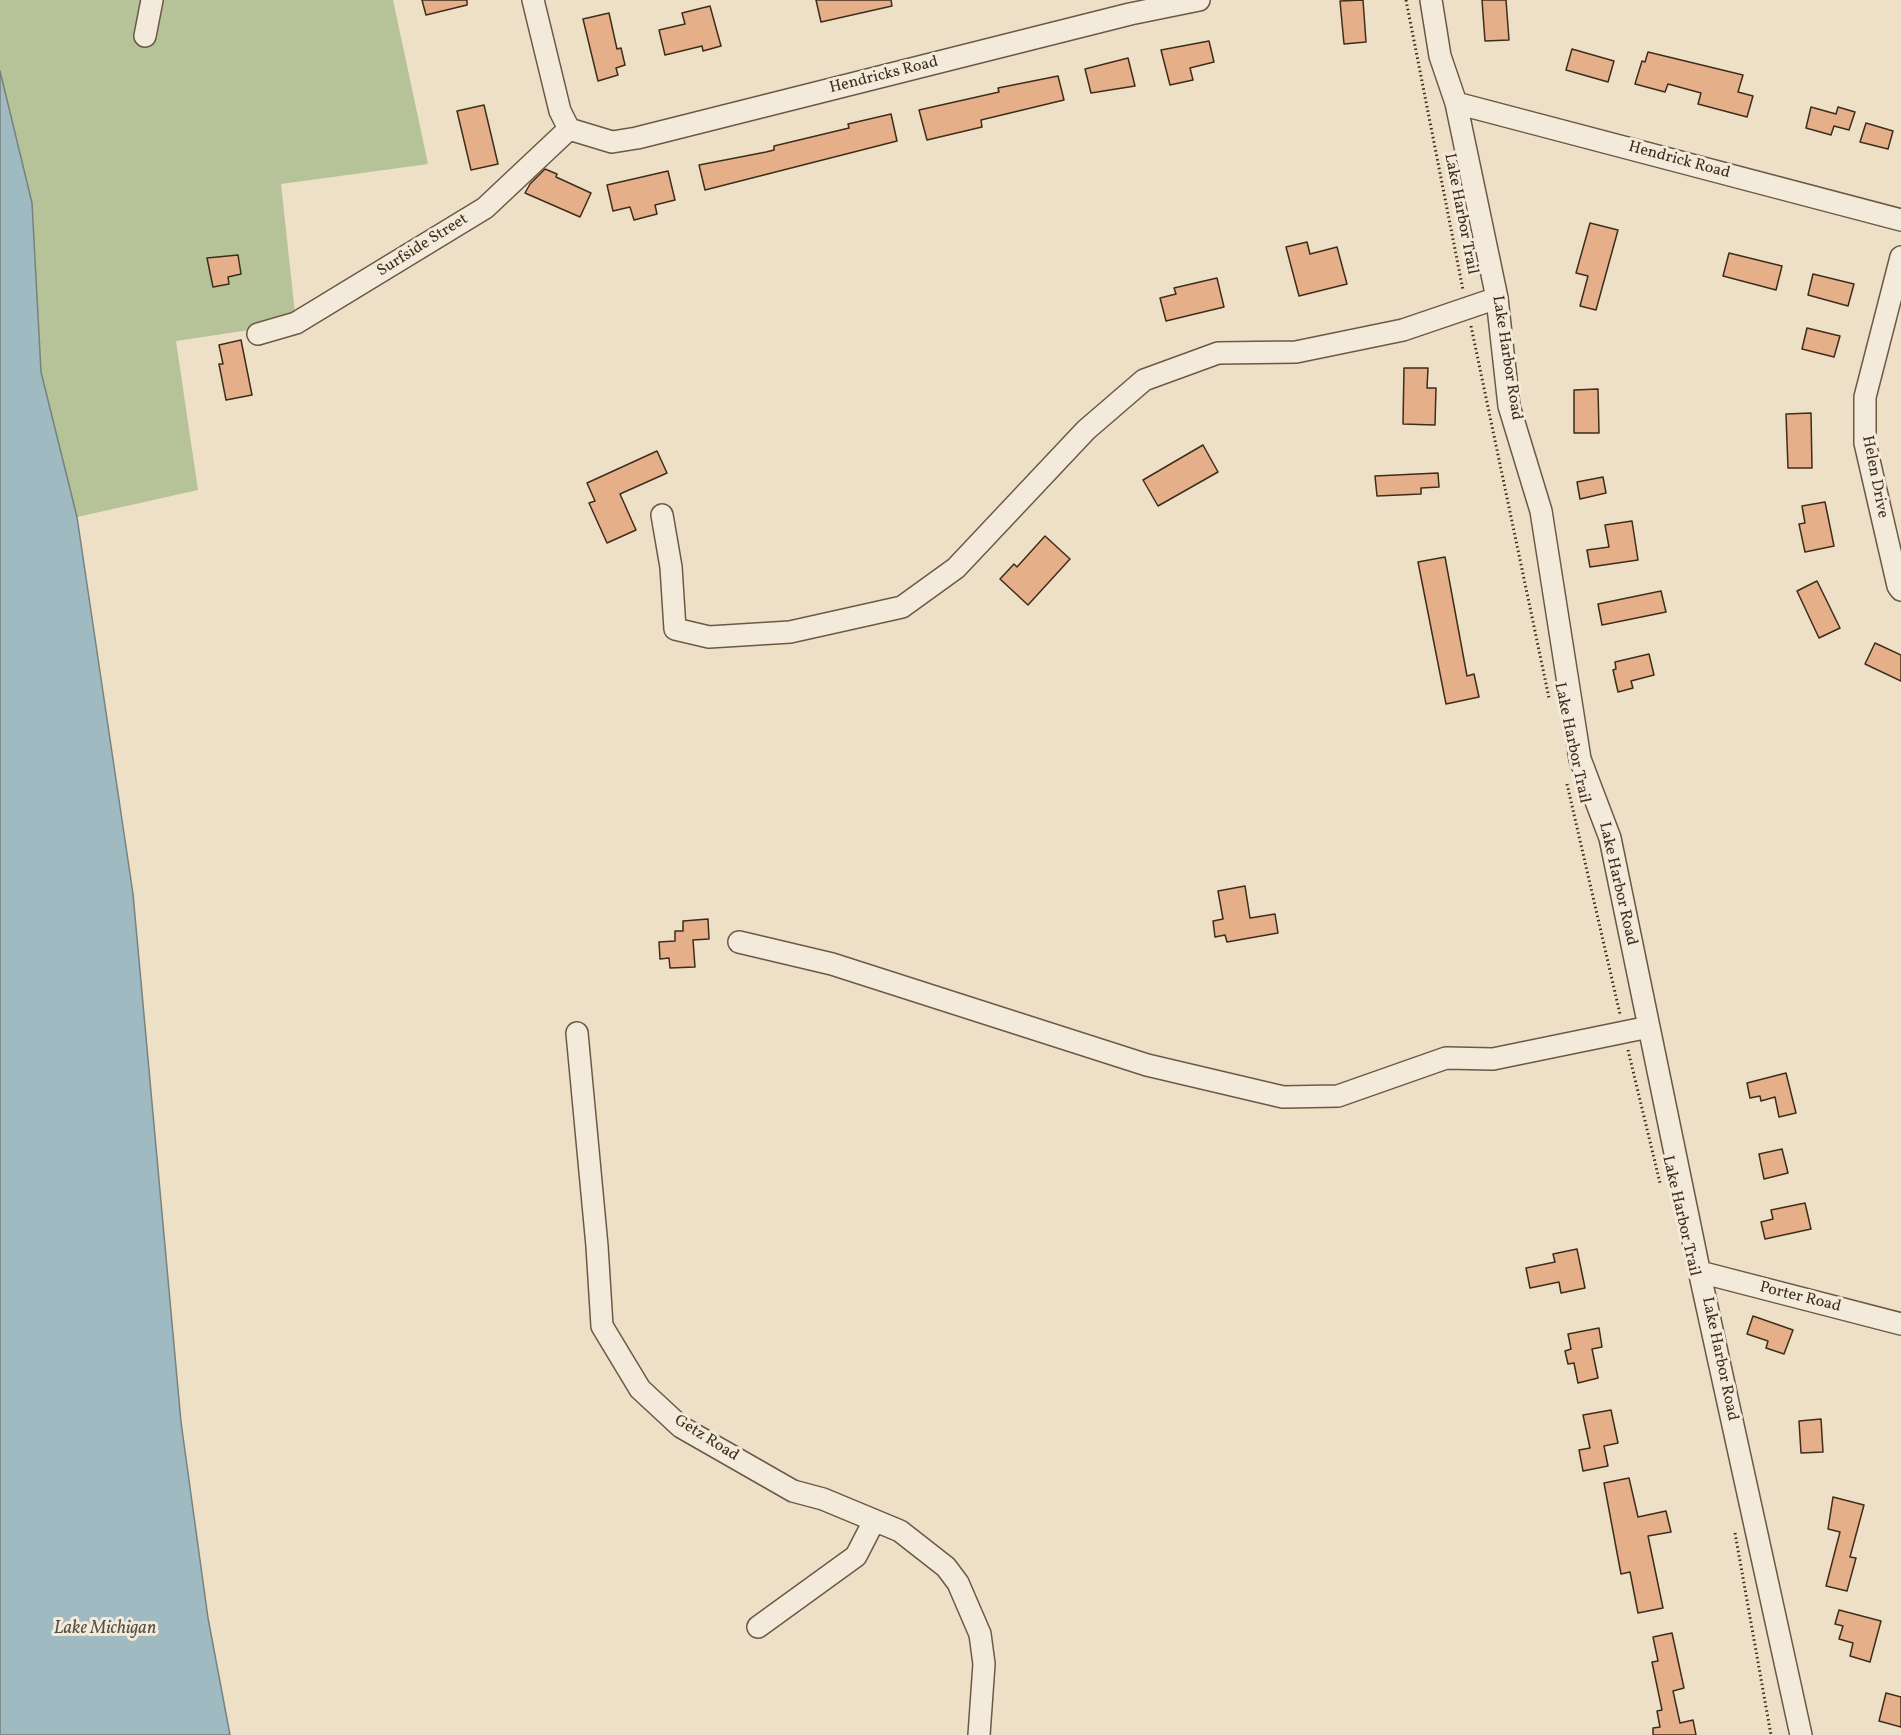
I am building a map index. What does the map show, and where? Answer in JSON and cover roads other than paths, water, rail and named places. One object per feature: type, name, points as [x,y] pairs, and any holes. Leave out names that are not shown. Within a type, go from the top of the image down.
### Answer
[{"type":"street","points":[[145,36],[152,0]]},
{"type":"street","points":[[533,0],[560,111],[569,129]]},
{"type":"street","name":"Hendricks Road","points":[[569,129],[612,142],[637,138],[1130,14],[1199,0]]},
{"type":"street","name":"Lake Harbor Road","points":[[1431,0],[1440,56],[1456,103],[1497,298],[1509,406],[1541,511],[1578,750],[1610,838],[1700,1272],[1801,1735]]},
{"type":"street","name":"Hendrick Road","points":[[1456,103],[1901,220]]},
{"type":"street","name":"Surfside Street","points":[[258,334],[296,323],[485,208],[569,129]]},
{"type":"street","name":"Helen Drive","points":[[1901,257],[1865,397],[1865,443],[1898,586],[1901,590]]},
{"type":"street","points":[[662,515],[671,567],[675,629],[709,637],[790,632],[902,607],[956,568],[1086,430],[1144,380],[1218,353],[1296,352],[1403,330],[1497,298]]},
{"type":"street","points":[[739,942],[832,964],[1147,1065],[1283,1097],[1338,1096],[1446,1058],[1493,1059],[1649,1027]]},
{"type":"street","name":"Getz Road","points":[[577,1033],[602,1326],[640,1389],[681,1427],[793,1491],[823,1499],[900,1531],[946,1567],[958,1583],[980,1634],[984,1664],[979,1735]]},
{"type":"street","name":"Porter Road","points":[[1700,1272],[1901,1324]]},
{"type":"street","points":[[758,1627],[856,1556],[874,1521]]},
{"type":"water","name":"Lake Michigan","points":[[0,71],[32,203],[41,372],[77,517],[133,894],[181,1422],[208,1618],[230,1735],[0,1735]]}]
